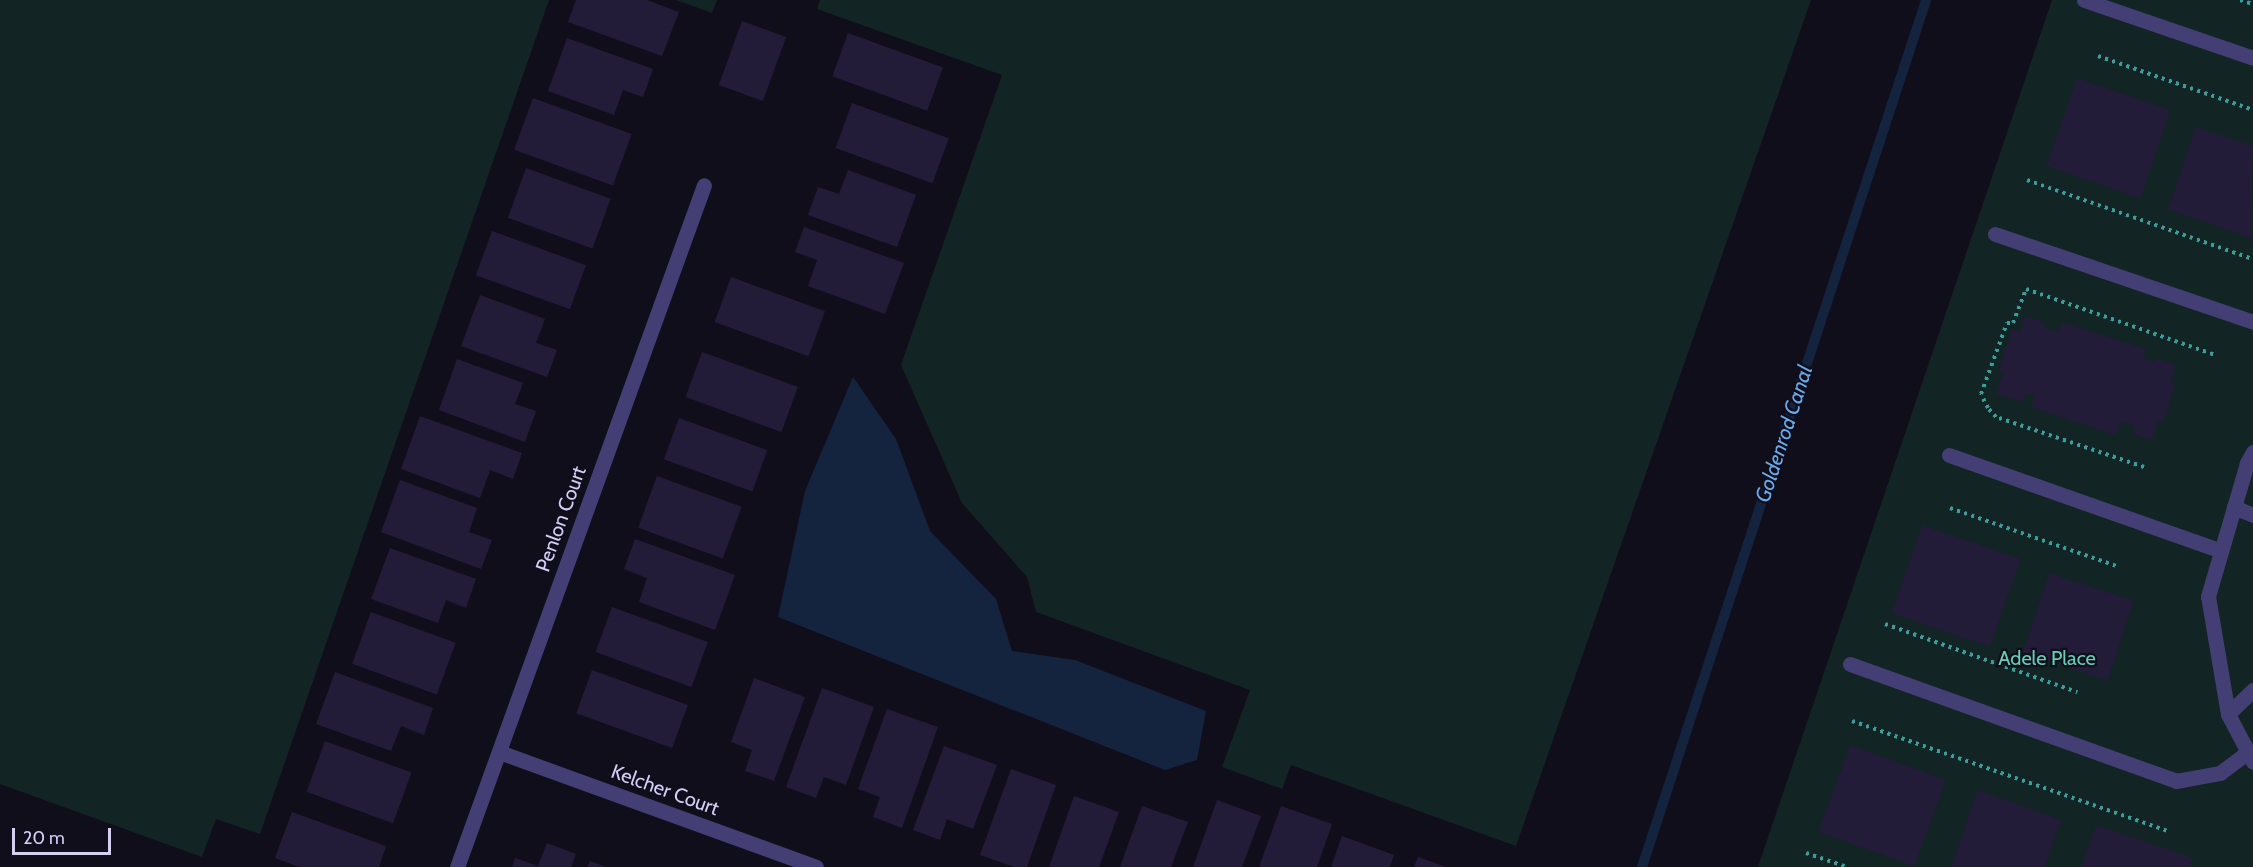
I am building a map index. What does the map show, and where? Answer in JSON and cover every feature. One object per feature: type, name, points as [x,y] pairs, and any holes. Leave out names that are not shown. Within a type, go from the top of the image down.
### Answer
[{"type":"street","points":[[2084,0],[2253,58]]},
{"type":"street","name":"Penlon Court","points":[[457,867],[704,185]]},
{"type":"street","points":[[1995,234],[2253,322]]},
{"type":"street","points":[[1850,664],[2176,781],[2220,773],[2250,757],[2228,714],[2208,596],[2247,463],[2253,452]]},
{"type":"street","points":[[1949,455],[2221,551]]},
{"type":"street","points":[[2234,507],[2253,515]]},
{"type":"street","points":[[2228,714],[2253,690]]},
{"type":"street","name":"Kelcher Court","points":[[499,752],[816,867]]},
{"type":"path","points":[[2240,0],[2253,4]]},
{"type":"path","points":[[2098,56],[2253,110]]},
{"type":"path","points":[[2027,180],[2253,260]]},
{"type":"path","points":[[2144,467],[1996,417],[1988,408],[1981,394],[2007,323],[2013,324],[2026,290],[2215,355]]},
{"type":"path","points":[[1950,508],[2119,567]]},
{"type":"path","points":[[1885,624],[2077,692]]},
{"type":"path","points":[[1852,721],[2170,832]]},
{"type":"path","points":[[1806,853],[1847,867]]},
{"type":"green space","points":[[0,0],[549,0],[260,834],[216,819],[202,857],[0,784]]},
{"type":"green space","points":[[676,0],[717,0],[712,13]]},
{"type":"green space","points":[[820,0],[1811,0],[1516,846],[1291,765],[1282,789],[1222,767],[1250,690],[1036,612],[1027,577],[962,503],[901,365],[1002,75],[817,9]]},
{"type":"green space","name":"Adele Place","points":[[2052,0],[2253,0],[2253,867],[1758,867]]},
{"type":"water","points":[[853,377],[896,439],[930,531],[996,599],[1012,651],[1075,660],[1206,711],[1197,760],[1165,770],[778,617],[805,491]]},
{"type":"building","points":[[576,0],[647,0],[679,12],[662,56],[568,22]]},
{"type":"building","points":[[742,21],[786,37],[763,101],[719,85]]},
{"type":"building","points":[[848,33],[943,68],[927,111],[832,76]]},
{"type":"building","points":[[567,38],[653,69],[643,97],[623,90],[614,115],[548,91]]},
{"type":"building","points":[[2077,78],[2171,110],[2140,198],[2047,166]]},
{"type":"building","points":[[533,98],[632,134],[613,186],[514,150]]},
{"type":"building","points":[[852,103],[949,138],[932,183],[836,148]]},
{"type":"building","points":[[2196,127],[2253,146],[2251,238],[2168,209]]},
{"type":"building","points":[[526,168],[611,199],[592,249],[508,218]]},
{"type":"building","points":[[848,170],[916,195],[897,247],[808,215],[818,187],[839,194]]},
{"type":"building","points":[[804,227],[904,263],[885,314],[808,286],[817,260],[795,252]]},
{"type":"building","points":[[492,231],[586,265],[570,309],[476,275]]},
{"type":"building","points":[[731,277],[825,311],[809,356],[715,322]]},
{"type":"building","points":[[480,295],[545,319],[536,343],[557,350],[547,377],[461,346]]},
{"type":"building","points":[[2025,316],[2045,323],[2044,328],[2058,332],[2062,322],[2146,349],[2143,359],[2154,362],[2155,358],[2176,365],[2170,384],[2175,385],[2163,423],[2158,421],[2152,440],[2133,434],[2135,426],[2120,421],[2116,435],[2031,407],[2035,395],[2026,393],[2023,402],[1996,394],[2004,371],[1999,370],[2012,329],[2020,332]]},
{"type":"building","points":[[702,352],[798,387],[781,432],[686,397]]},
{"type":"building","points":[[457,359],[523,383],[515,404],[536,411],[525,442],[439,410]]},
{"type":"building","points":[[420,416],[522,453],[513,479],[490,470],[480,498],[401,469]]},
{"type":"building","points":[[679,418],[767,450],[752,491],[664,459]]},
{"type":"building","points":[[657,476],[742,507],[723,558],[638,528]]},
{"type":"building","points":[[400,480],[477,508],[469,532],[492,540],[481,569],[381,532]]},
{"type":"building","points":[[1922,525],[2020,559],[1990,647],[1892,613]]},
{"type":"building","points":[[635,539],[735,575],[715,630],[639,602],[647,578],[624,569]]},
{"type":"building","points":[[390,548],[476,579],[466,608],[446,600],[438,623],[371,599]]},
{"type":"building","points":[[2049,573],[2134,601],[2108,680],[2023,653]]},
{"type":"building","points":[[612,607],[708,642],[691,687],[596,652]]},
{"type":"building","points":[[371,612],[456,643],[437,694],[352,664]]},
{"type":"building","points":[[592,670],[688,705],[672,748],[576,713]]},
{"type":"building","points":[[335,672],[433,708],[424,735],[401,726],[391,751],[316,724]]},
{"type":"building","points":[[754,678],[805,697],[774,781],[745,771],[752,750],[731,742]]},
{"type":"building","points":[[822,688],[874,707],[846,785],[824,777],[816,798],[786,787]]},
{"type":"building","points":[[887,709],[938,727],[902,828],[873,817],[880,797],[858,789]]},
{"type":"building","points":[[325,741],[411,772],[393,823],[307,792]]},
{"type":"building","points":[[1850,745],[1946,780],[1914,866],[1819,831]]},
{"type":"building","points":[[944,746],[997,765],[973,829],[947,819],[940,840],[913,830]]},
{"type":"building","points":[[1011,769],[1056,785],[1027,867],[1014,867],[980,855]]},
{"type":"building","points":[[1978,790],[2061,820],[2045,867],[1951,867]]},
{"type":"building","points":[[1074,796],[1119,812],[1099,867],[1049,867]]},
{"type":"building","points":[[1217,800],[1261,816],[1242,867],[1193,867]]},
{"type":"building","points":[[1142,806],[1188,822],[1171,867],[1120,867]]},
{"type":"building","points":[[1281,806],[1332,824],[1317,867],[1259,867]]},
{"type":"building","points":[[292,812],[386,846],[379,867],[299,867],[275,858]]},
{"type":"building","points":[[2096,825],[2193,858],[2190,867],[2081,867]]},
{"type":"building","points":[[1342,836],[1394,855],[1390,867],[1331,867]]},
{"type":"building","points":[[547,843],[576,854],[571,867],[512,867],[515,858],[538,866]]},
{"type":"building","points":[[1418,857],[1446,867],[1414,867]]},
{"type":"building","points":[[590,861],[606,867],[587,867]]},
{"type":"waterway","name":"Goldenrod Canal","points":[[1642,867],[1926,0]]}]
